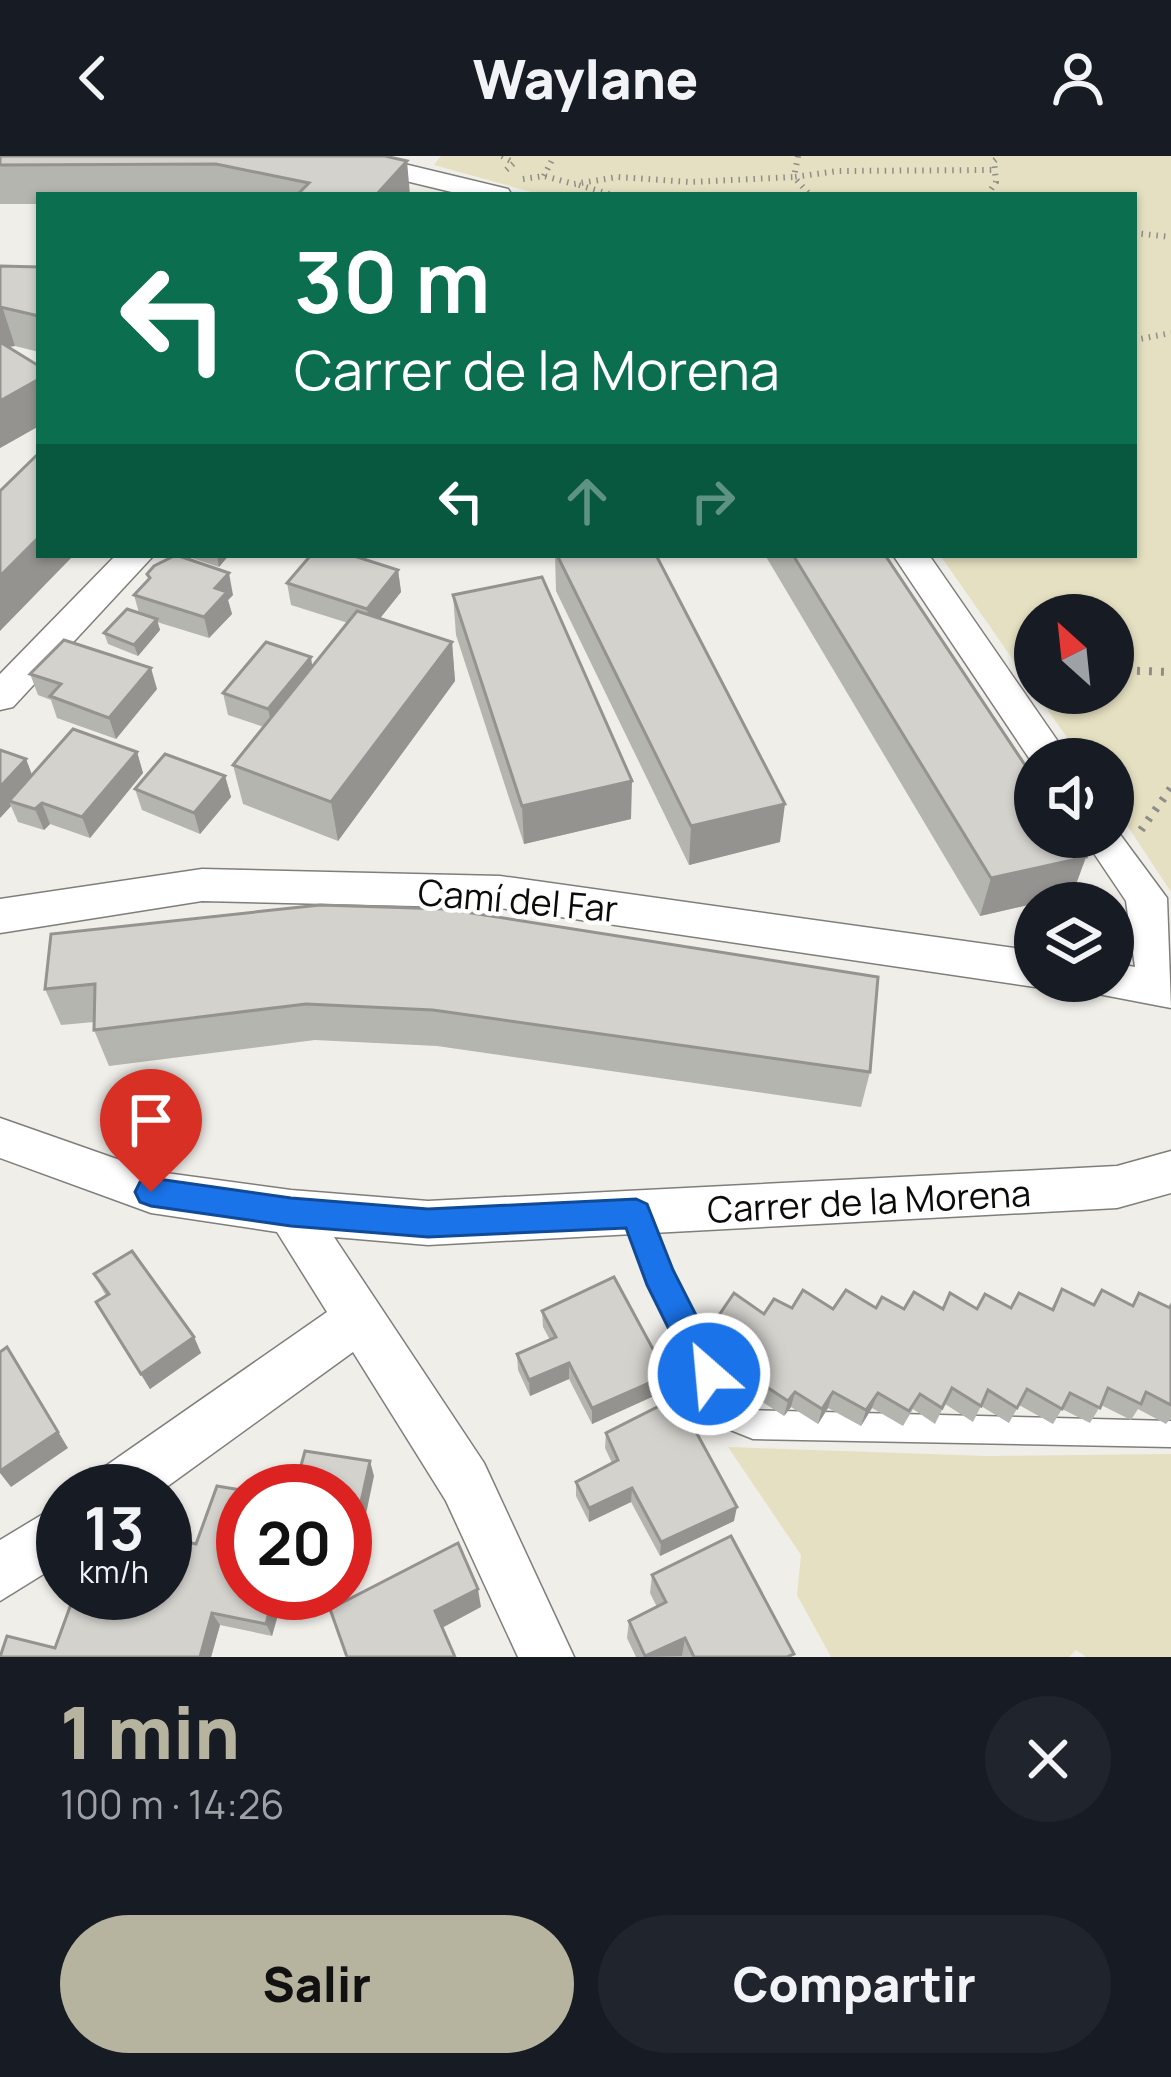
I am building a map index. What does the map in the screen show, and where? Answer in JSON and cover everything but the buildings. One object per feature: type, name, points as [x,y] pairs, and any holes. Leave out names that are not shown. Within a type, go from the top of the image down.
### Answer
[{"type":"street","points":[[337,156],[492,191]]},
{"type":"street","points":[[0,697],[133,558]]},
{"type":"street","points":[[913,558],[1036,738]]},
{"type":"street","points":[[1126,858],[1146,898],[1165,989],[1134,984]]},
{"type":"street","name":"Camí del Far","points":[[0,916],[202,885],[500,892],[1014,966]]},
{"type":"street","name":"Carrer de la Morena","points":[[0,1138],[151,1192],[291,1212],[428,1223],[1118,1187],[1171,1172]]},
{"type":"street","points":[[291,1212],[357,1320],[434,1430],[517,1586],[545,1657]]},
{"type":"street","points":[[154,1464],[357,1320]]},
{"type":"street","points":[[0,1573],[36,1547]]},
{"type":"lane","points":[[636,1214],[659,1274],[725,1408],[737,1420],[753,1426],[1171,1434]]},
{"type":"path","points":[[502,156],[514,163]]},
{"type":"path","points":[[794,176],[798,156]]},
{"type":"path","points":[[989,192],[996,182],[992,170],[1000,156]]},
{"type":"path","points":[[544,176],[556,157]]},
{"type":"path","points":[[574,184],[618,176],[691,182],[838,171],[992,170]]},
{"type":"path","points":[[492,191],[544,176],[601,192]]},
{"type":"path","points":[[794,176],[807,192]]},
{"type":"path","points":[[1137,232],[1171,237]]},
{"type":"path","points":[[1137,339],[1171,333]]},
{"type":"path","points":[[1134,671],[1171,672]]},
{"type":"path","points":[[1134,832],[1144,828],[1171,788]]},
{"type":"shaded area","points":[[441,156],[1171,156],[1171,892],[1134,836],[1134,738],[1067,738],[1051,714],[1134,714],[1134,594],[1014,594],[1014,661],[942,558],[1137,558],[1137,192],[531,192],[434,165]]},
{"type":"shaded area","points":[[728,1447],[987,1456],[1171,1454],[1171,1657],[1086,1657],[1076,1650],[1069,1657],[831,1657],[797,1595],[801,1555]]},
{"type":"route","points":[[151,1192],[291,1212],[428,1223],[636,1214],[659,1274],[709,1374]]}]
